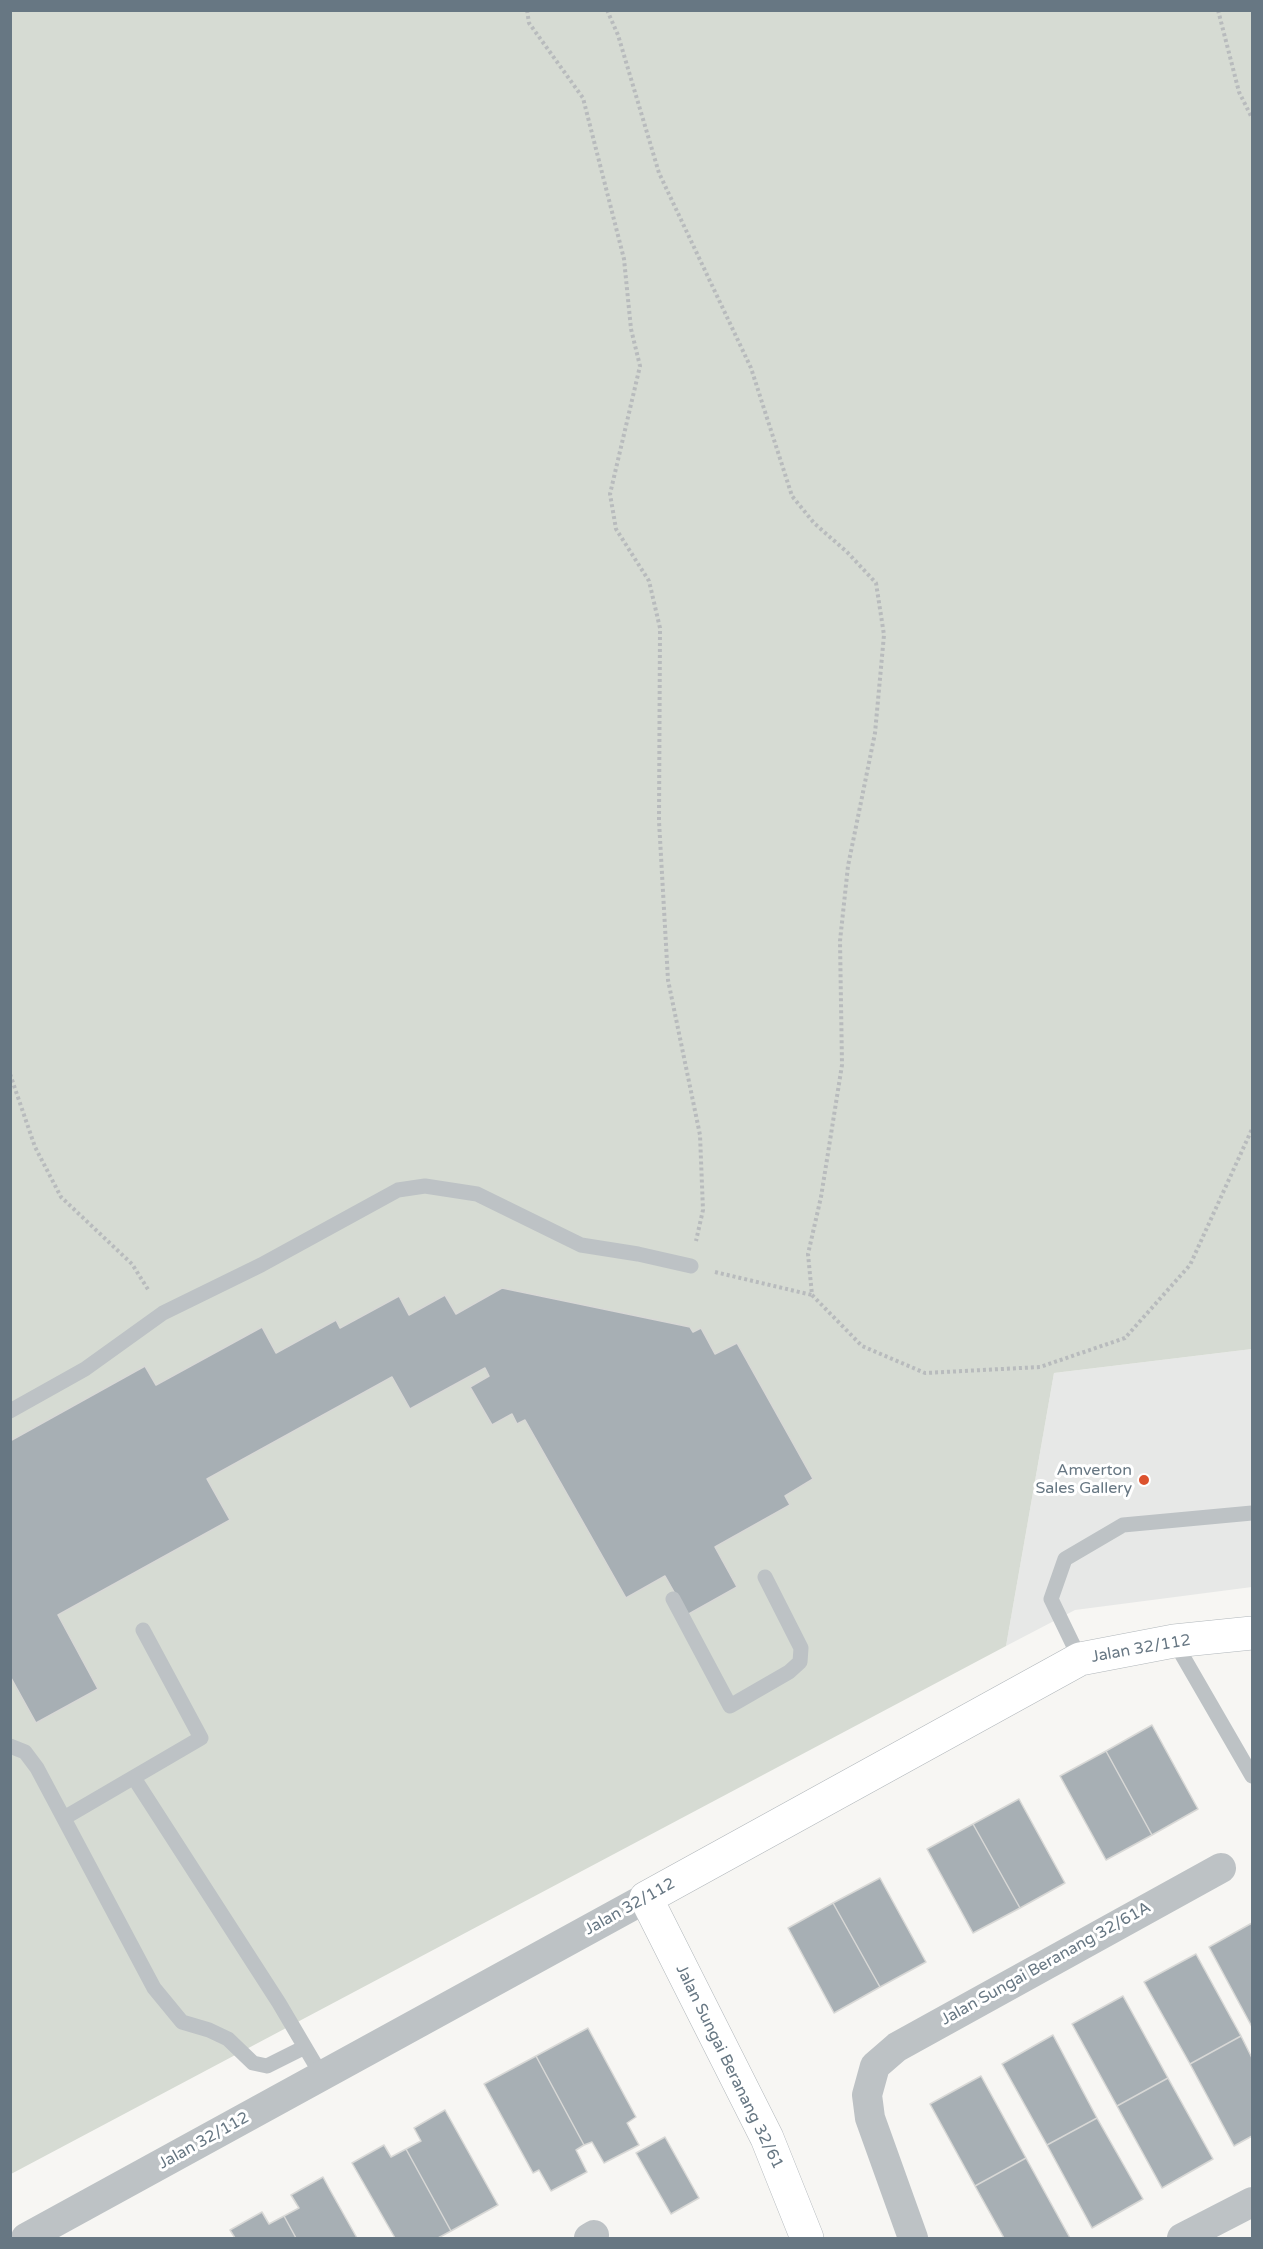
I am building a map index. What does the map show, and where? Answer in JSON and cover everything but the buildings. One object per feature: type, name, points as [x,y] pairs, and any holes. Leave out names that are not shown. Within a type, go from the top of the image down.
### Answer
[{"type":"street","name":"Jalan 32/112","points":[[26,2238],[1080,1659],[1174,1641],[1252,1633]]},
{"type":"street","name":"Jalan Sungai Beranang 32/61A","points":[[913,2238],[870,2118],[867,2095],[875,2066],[897,2047],[1221,1868]]},
{"type":"street","name":"Jalan Sungai Beranang 32/61","points":[[646,1898],[767,2138],[807,2238]]},
{"type":"street","points":[[1182,2238],[1252,2202]]},
{"type":"lane","points":[[10,1411],[85,1369],[163,1313],[261,1265],[398,1190],[425,1186],[477,1194],[581,1245],[638,1254],[691,1266]]},
{"type":"lane","points":[[1080,1659],[1051,1599],[1065,1559],[1123,1525],[1252,1513]]},
{"type":"lane","points":[[674,1599],[730,1706],[789,1672],[800,1662],[801,1648],[765,1577]]},
{"type":"lane","points":[[64,1818],[201,1737],[143,1630]]},
{"type":"lane","points":[[1174,1641],[1252,1776]]},
{"type":"lane","points":[[10,1746],[25,1752],[37,1768],[154,1988],[182,2022],[209,2030],[228,2039],[253,2063],[267,2066],[305,2047]]},
{"type":"lane","points":[[134,1778],[305,2047],[321,2076]]},
{"type":"path","points":[[527,10],[528,23],[583,98],[624,259],[631,329],[640,366],[610,494],[616,529],[650,581],[660,628],[659,821],[668,980],[700,1135],[703,1210],[691,1266],[812,1294],[862,1346],[925,1373],[1040,1367],[1125,1338],[1190,1265],[1252,1129]]},
{"type":"path","points":[[607,10],[618,35],[659,173],[751,368],[792,496],[814,523],[849,553],[876,583],[884,635],[876,722],[847,876],[840,941],[842,1065],[821,1197],[808,1254],[812,1294]]},
{"type":"path","points":[[1218,10],[1239,92],[1252,118]]},
{"type":"path","points":[[10,1074],[35,1147],[61,1197],[132,1264],[163,1313]]},
{"type":"shaded area","points":[[11,11],[1252,11],[1252,1349],[1054,1373],[1006,1646],[11,2174]]},
{"type":"shaded area","name":"Amverton Sales Gallery","points":[[1252,1349],[1252,1587],[1075,1610],[1006,1646],[1054,1373]]},
{"type":"place","name":"Amverton Sales Gallery","points":[[1144,1480]]}]
